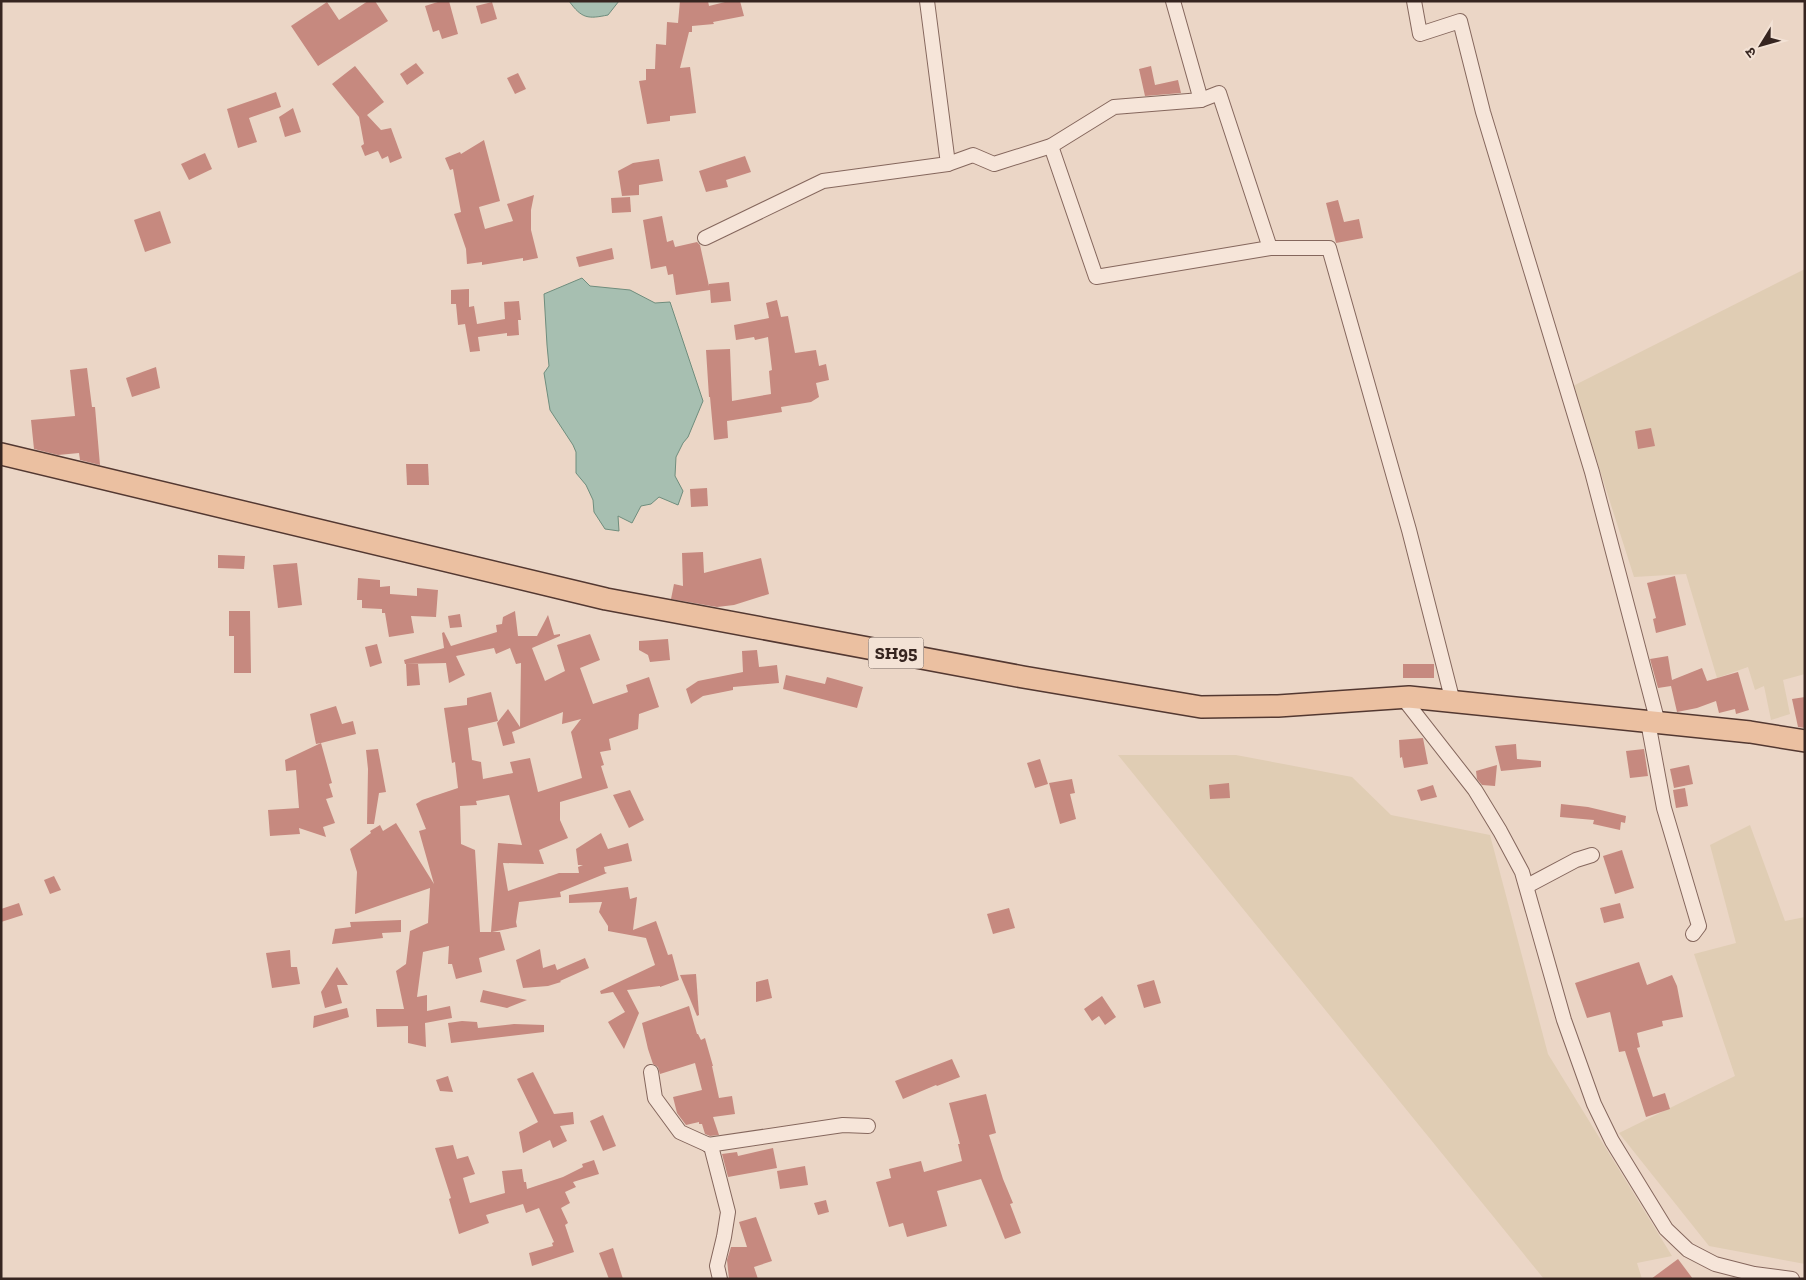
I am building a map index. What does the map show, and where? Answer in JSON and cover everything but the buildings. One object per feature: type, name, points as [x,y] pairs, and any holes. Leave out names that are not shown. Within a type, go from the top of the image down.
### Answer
[{"type":"main road","name":"SH95","points":[[1,454],[606,599],[1023,677],[1201,707],[1278,706],[1403,698],[1750,732],[1805,741]]},
{"type":"street","points":[[927,1],[948,164]]},
{"type":"street","points":[[1173,1],[1201,100]]},
{"type":"street","points":[[1414,1],[1420,34],[1460,21],[1483,112],[1592,472],[1653,722],[1664,808],[1699,926],[1693,934]]},
{"type":"street","points":[[705,238],[823,181],[948,164],[973,155],[994,164],[1051,146],[1114,107],[1201,100],[1219,93],[1270,248]]},
{"type":"street","points":[[1051,146],[1096,277],[1270,248],[1328,248],[1409,530],[1453,702]]},
{"type":"street","points":[[1403,698],[1475,790],[1522,872],[1555,991],[1594,1104],[1612,1141],[1666,1229],[1688,1250],[1715,1264],[1754,1274],[1792,1279]]},
{"type":"street","points":[[1527,886],[1576,860],[1592,855]]},
{"type":"street","points":[[651,1072],[655,1098],[680,1132],[711,1146],[728,1212],[717,1266],[720,1279]]},
{"type":"street","points":[[708,1145],[844,1125],[868,1126]]},
{"type":"shaded area","points":[[569,1],[619,1],[608,15],[590,17],[578,11]]},
{"type":"shaded area","points":[[1805,269],[1805,674],[1783,680],[1790,714],[1771,720],[1764,686],[1755,690],[1748,667],[1717,678],[1686,574],[1634,577],[1573,386]]},
{"type":"shaded area","points":[[582,278],[590,286],[630,290],[655,303],[670,302],[703,401],[688,437],[676,457],[675,476],[683,491],[678,505],[659,497],[651,504],[641,506],[632,523],[618,516],[619,531],[605,529],[594,512],[593,500],[586,485],[576,473],[576,452],[573,445],[550,410],[544,373],[549,366],[544,294]]},
{"type":"shaded area","points":[[1118,755],[1236,755],[1352,777],[1391,815],[1490,835],[1548,1054],[1672,1256],[1637,1263],[1642,1279],[1544,1279]]},
{"type":"shaded area","points":[[1750,825],[1785,921],[1805,917],[1805,1264],[1709,1246],[1619,1133],[1735,1076],[1694,954],[1736,943],[1710,845]]}]
